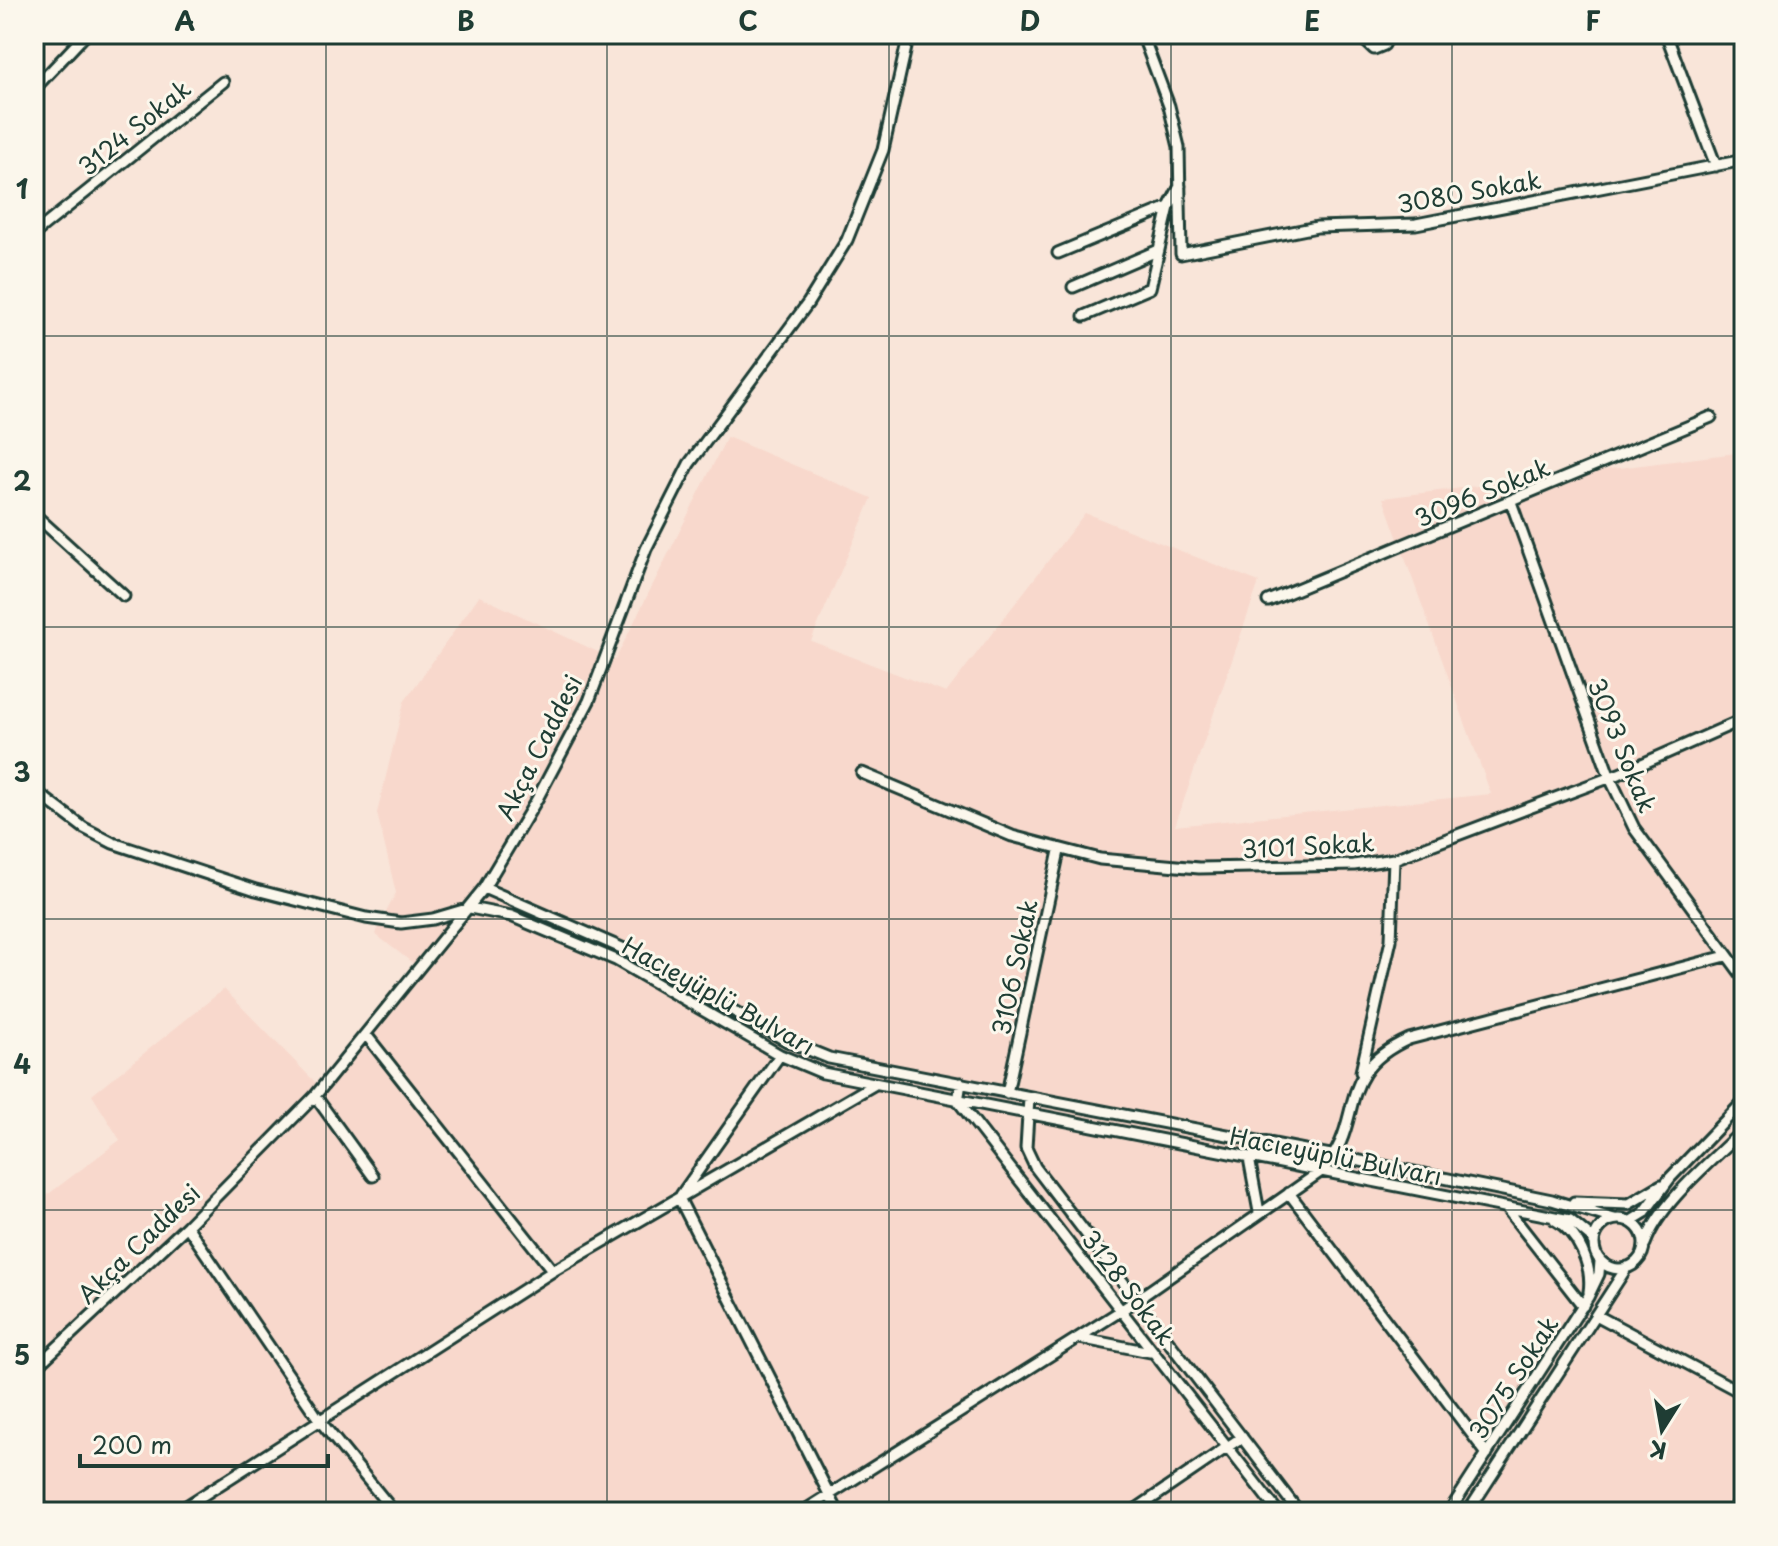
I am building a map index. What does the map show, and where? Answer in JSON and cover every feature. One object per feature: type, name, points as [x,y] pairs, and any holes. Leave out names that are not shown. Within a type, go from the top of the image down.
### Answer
[{"type":"street","points":[[34,89],[86,34]]},
{"type":"street","points":[[1084,316],[1150,288],[1169,207],[1180,186],[1179,147],[1169,106],[1142,34]]},
{"type":"street","points":[[1358,34],[1374,49],[1384,45],[1389,34]]},
{"type":"street","points":[[1666,34],[1716,166]]},
{"type":"street","name":"Akça Caddesi","points":[[34,1369],[187,1226],[315,1096],[367,1036],[484,888],[536,801],[589,701],[646,549],[683,474],[808,303],[847,240],[883,150],[909,35]]},
{"type":"street","name":"3124 Sokak","points":[[34,234],[223,82]]},
{"type":"street","name":"3080 Sokak","points":[[1180,186],[1181,254],[1317,227],[1416,224],[1744,160]]},
{"type":"street","points":[[1058,253],[1169,207]]},
{"type":"street","points":[[1073,287],[1159,250]]},
{"type":"street","name":"3096 Sokak","points":[[1268,601],[1711,417]]},
{"type":"street","name":"3093 Sokak","points":[[1511,502],[1610,778],[1634,828],[1744,978]]},
{"type":"street","points":[[34,514],[124,596]]},
{"type":"street","name":"3101 Sokak","points":[[862,773],[962,817],[1059,851],[1141,864],[1199,868],[1306,868],[1394,859],[1610,778],[1744,719]]},
{"type":"street","name":"Hacıeyüplü Bulvarı","points":[[34,790],[84,828],[113,843],[256,890],[366,918],[401,923],[470,908],[511,916],[616,960],[780,1055],[823,1073],[1574,1222],[1594,1240]]},
{"type":"street","name":"3106 Sokak","points":[[1007,1093],[1059,851]]},
{"type":"street","points":[[802,1512],[1122,1310],[1320,1172],[1336,1156],[1359,1079],[1391,940],[1394,859]]},
{"type":"street","name":"Hacıeyüplü Bulvarı","points":[[484,888],[624,949],[813,1053],[1552,1200],[1614,1219]]},
{"type":"street","points":[[616,960],[624,949]]},
{"type":"street","points":[[1359,1079],[1377,1055],[1409,1039],[1726,956]]},
{"type":"street","points":[[367,1036],[553,1271]]},
{"type":"street","points":[[679,1198],[780,1055]]},
{"type":"street","points":[[958,1101],[961,1083]]},
{"type":"street","points":[[177,1512],[553,1271],[875,1084]]},
{"type":"street","points":[[315,1096],[373,1176]]},
{"type":"street","name":"3128 Sokak","points":[[1029,1098],[1025,1135],[1030,1158],[1299,1512]]},
{"type":"street","name":"3128 Sokak","points":[[958,1101],[1278,1512]]},
{"type":"street","points":[[1631,1221],[1644,1213],[1670,1178],[1744,1101]]},
{"type":"street","points":[[1645,1244],[1640,1230],[1631,1221],[1614,1219],[1600,1226],[1594,1240],[1600,1261],[1613,1268],[1627,1267],[1639,1259],[1658,1220],[1686,1186],[1744,1129]]},
{"type":"street","points":[[1249,1158],[1259,1212]]},
{"type":"street","points":[[1552,1200],[1629,1204],[1670,1178]]},
{"type":"street","points":[[1289,1193],[1487,1454]]},
{"type":"street","points":[[679,1198],[838,1512]]},
{"type":"street","points":[[1507,1209],[1586,1302]]},
{"type":"street","points":[[1544,1216],[1561,1223],[1575,1237],[1588,1269],[1586,1302]]},
{"type":"street","points":[[187,1226],[320,1421],[394,1512]]},
{"type":"street","name":"3075 Sokak","points":[[1449,1512],[1586,1302],[1598,1278],[1600,1261]]},
{"type":"street","name":"3075 Sokak","points":[[1468,1512],[1627,1267]]},
{"type":"street","points":[[1596,1315],[1744,1394]]},
{"type":"street","points":[[1079,1338],[1138,1347],[1154,1355]]},
{"type":"street","points":[[1132,1512],[1242,1437]]},
{"type":"street","points":[[1732,1512],[1744,1495]]},
{"type":"street","points":[[34,1496],[46,1512]]},
{"type":"shaded area","points":[[727,437],[872,498],[811,641],[946,693],[1085,513],[1259,582],[1175,826],[1491,794],[1383,498],[1744,452],[1744,1498],[1735,1512],[34,1512],[34,1205],[120,1140],[92,1095],[224,989],[316,1083],[414,964],[375,934],[396,893],[377,813],[404,702],[479,596],[615,660]]}]
